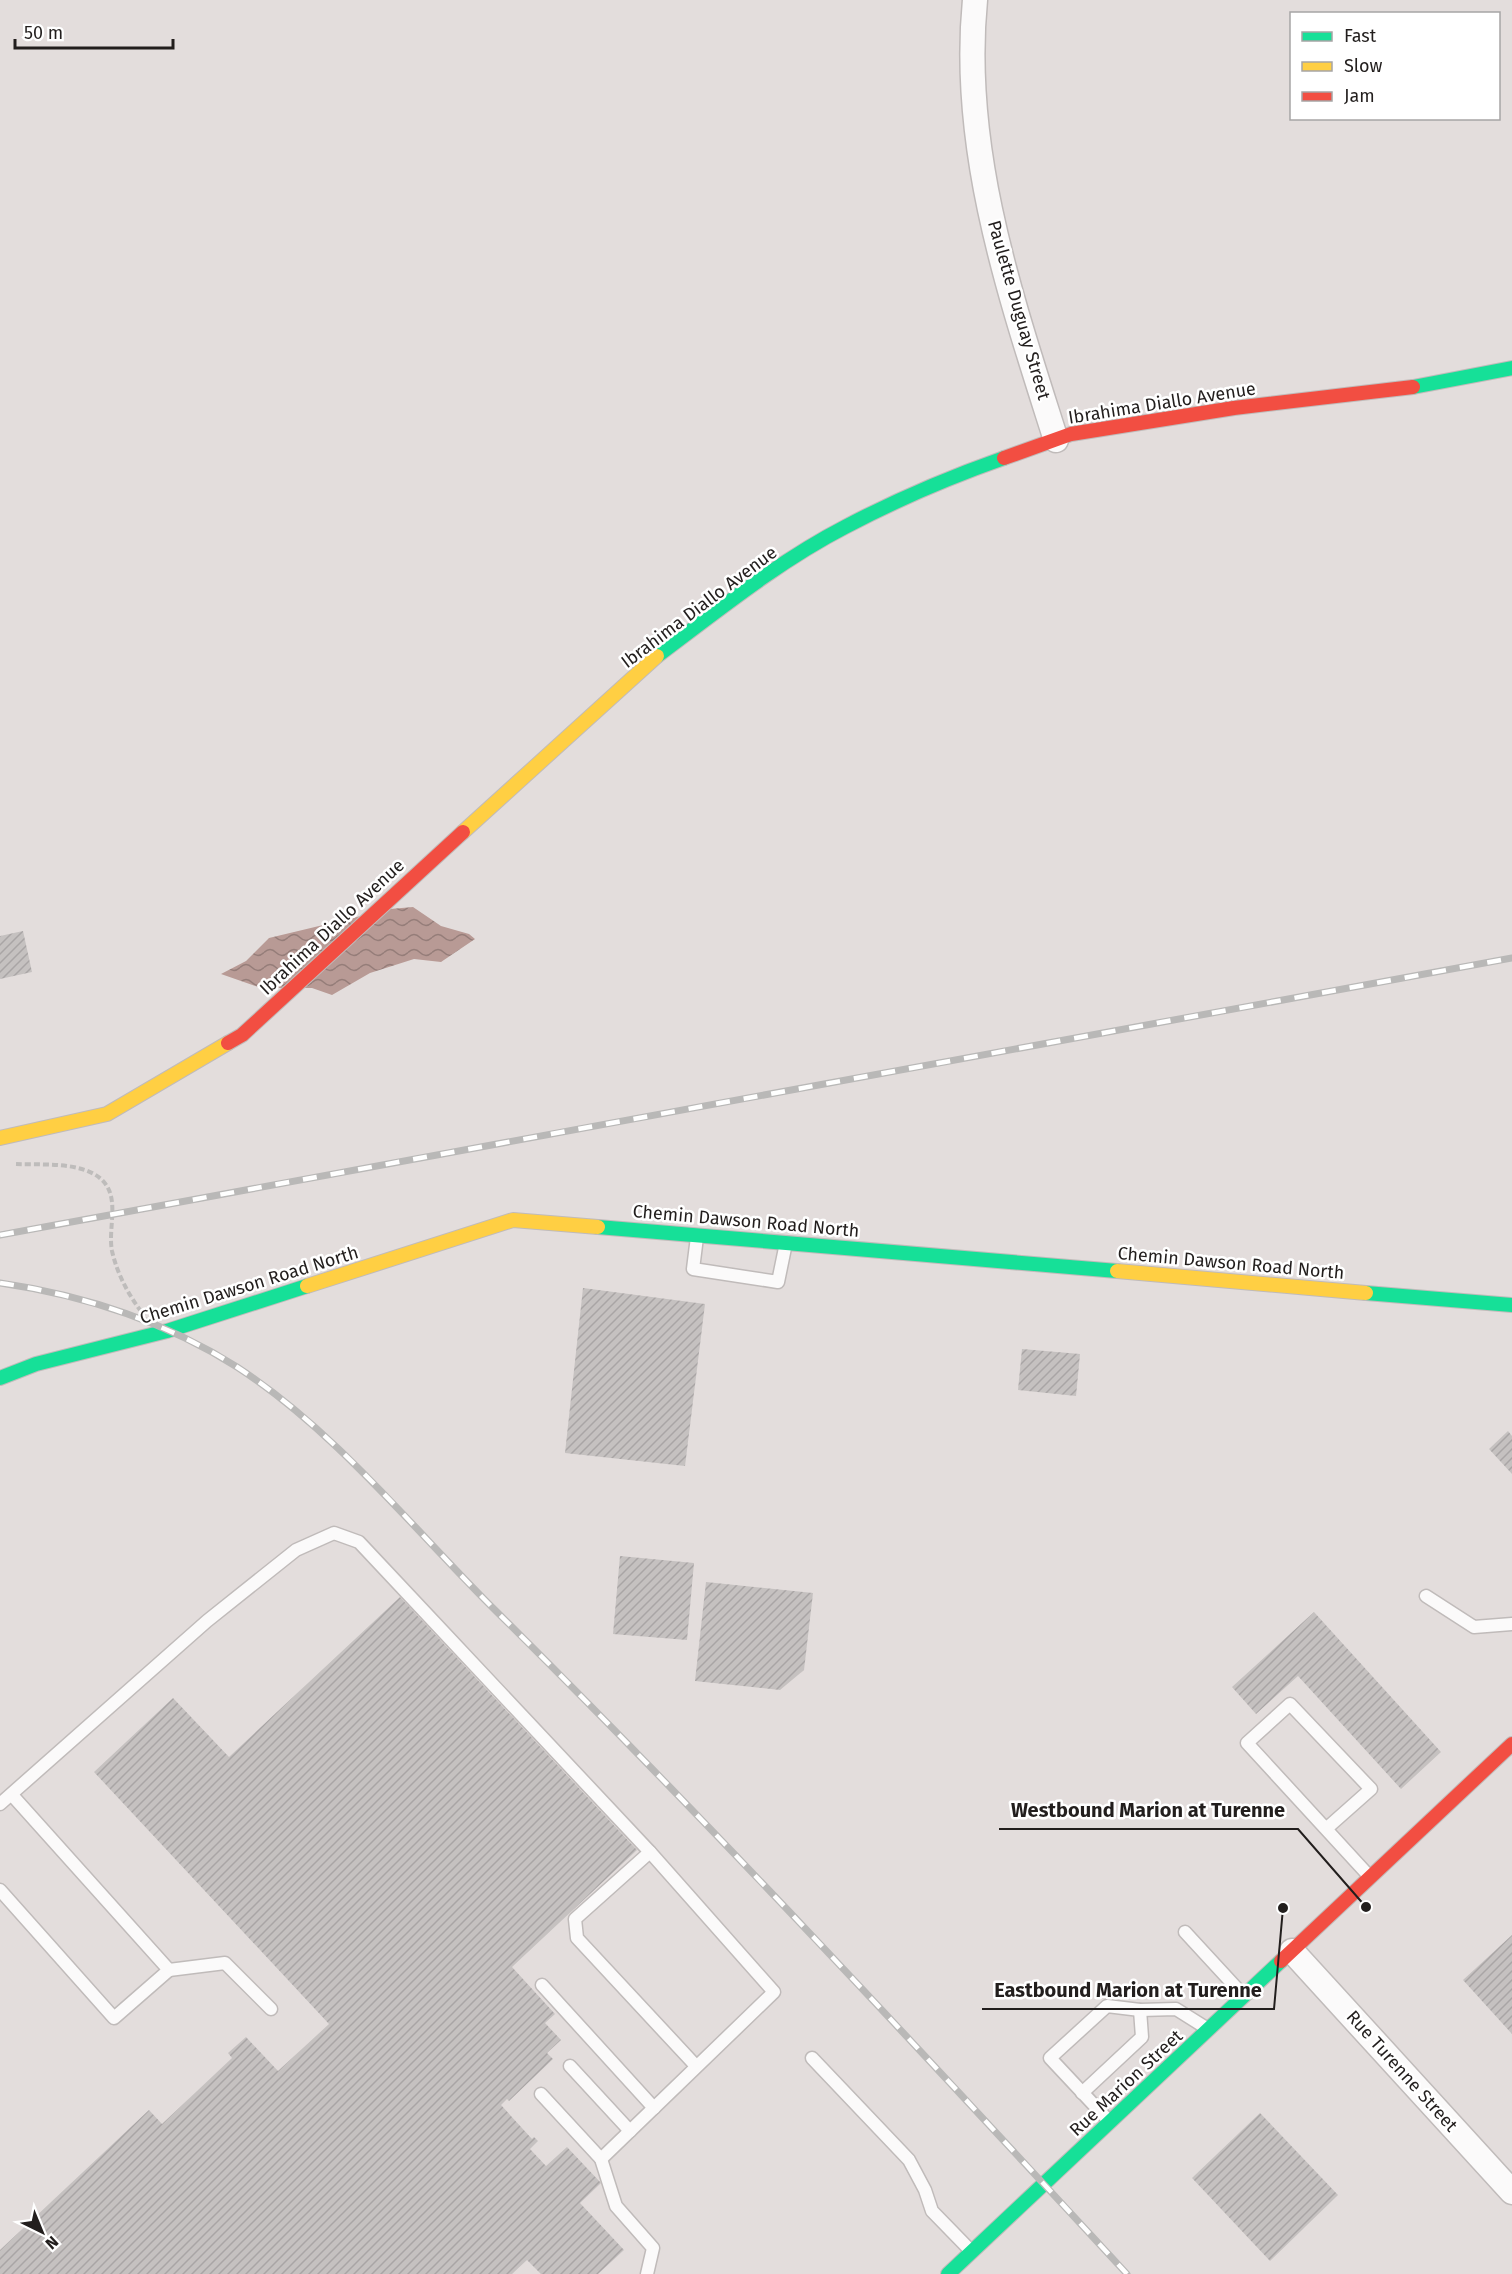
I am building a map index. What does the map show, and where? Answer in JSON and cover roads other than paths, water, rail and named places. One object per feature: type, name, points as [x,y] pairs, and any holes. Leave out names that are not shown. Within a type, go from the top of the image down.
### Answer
[{"type":"street","name":"Paulette Duguay Street","points":[[975,0],[971,44],[976,129],[996,243],[1056,440]]},
{"type":"street","name":"Ibrahima Diallo Avenue","points":[[0,1138],[107,1114],[242,1035],[656,656],[745,590],[844,527],[960,474],[1071,434],[1222,410],[1406,388],[1512,368]]},
{"type":"street","name":"Chemin Dawson Road North","points":[[0,1378],[36,1364],[147,1336],[513,1220],[1512,1305]]},
{"type":"street","name":"Rue Marion Street","points":[[948,2274],[1512,1744]]},
{"type":"street","name":"Rue Turenne Street","points":[[1292,1951],[1512,2192]]},
{"type":"lane","points":[[697,1234],[693,1269],[778,1282],[786,1242]]},
{"type":"lane","points":[[0,1804],[207,1621],[296,1550],[334,1533],[359,1542],[650,1852],[774,1992],[602,2159]]},
{"type":"lane","points":[[1426,1596],[1474,1627],[1512,1624]]},
{"type":"lane","points":[[1328,1828],[1371,1789],[1290,1704],[1247,1743],[1328,1828],[1370,1877]]},
{"type":"lane","points":[[12,1795],[169,1970]]},
{"type":"lane","points":[[650,1852],[575,1919],[577,1938],[696,2066]]},
{"type":"lane","points":[[0,1890],[114,2018],[169,1970],[225,1963],[271,2009]]},
{"type":"lane","points":[[1185,1932],[1244,1996]]},
{"type":"lane","points":[[542,1985],[654,2108]]},
{"type":"lane","points":[[1110,2122],[1050,2058],[1107,2006],[1140,2010],[1176,2009],[1209,2030]]},
{"type":"lane","points":[[1082,2093],[1142,2037],[1140,2010]]},
{"type":"lane","points":[[812,2058],[909,2160],[926,2190],[932,2211],[972,2252]]},
{"type":"lane","points":[[570,2066],[630,2131]]},
{"type":"lane","points":[[541,2094],[602,2159],[616,2206],[653,2248],[647,2274]]},
{"type":"water","points":[[413,907],[441,926],[469,934],[475,939],[441,962],[414,959],[370,973],[332,995],[312,988],[261,988],[221,974],[246,961],[269,938],[390,909]]},
{"type":"railway","points":[[0,1235],[1512,958]]},
{"type":"railway","points":[[0,1283],[93,1303],[153,1324],[210,1351],[237,1367],[308,1421],[374,1483],[738,1857],[1127,2274]]},
{"type":"place","name":"Westbound Marion at Turenne","points":[[1366,1907]]},
{"type":"place","name":"Eastbound Marion at Turenne","points":[[1283,1908]]}]
